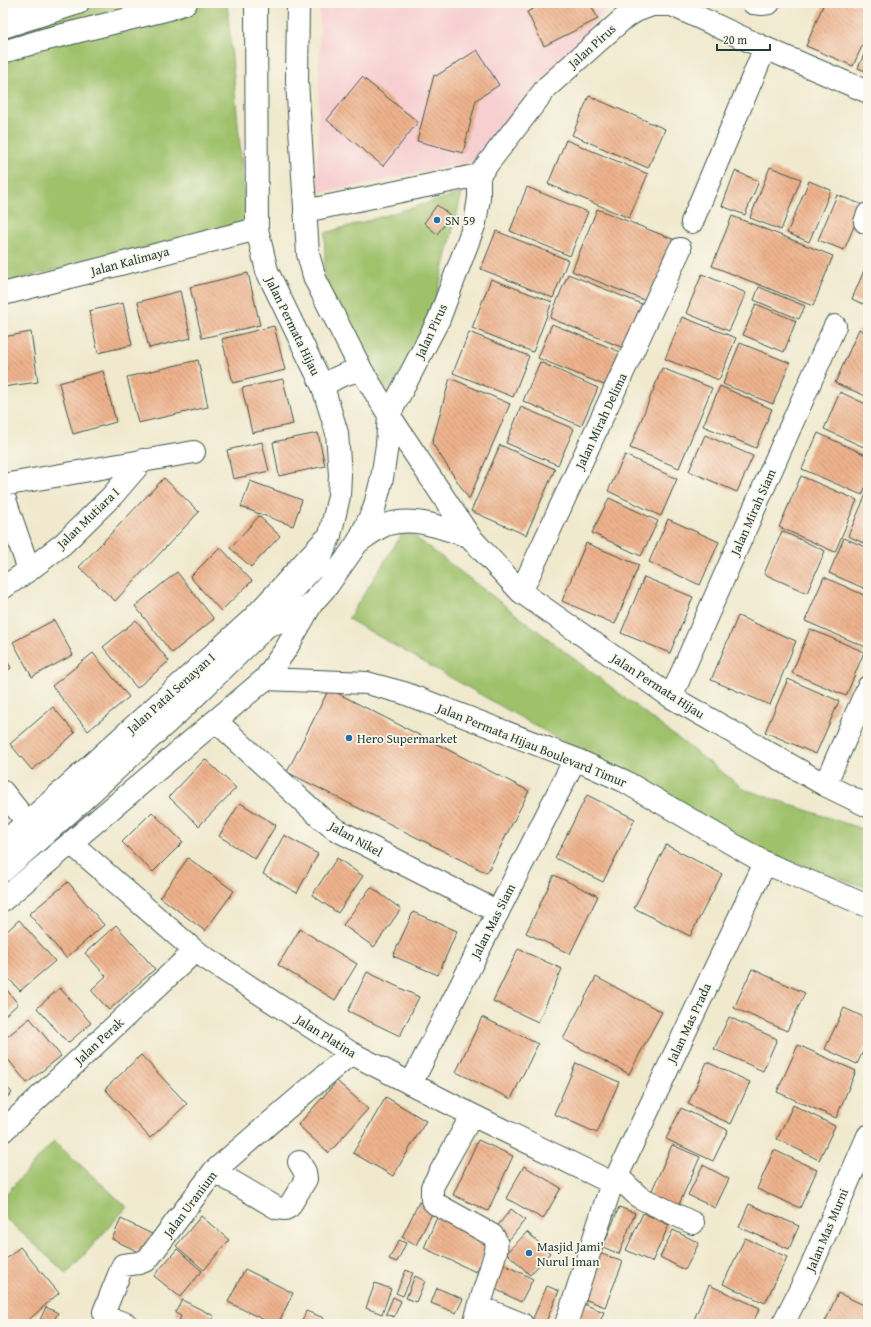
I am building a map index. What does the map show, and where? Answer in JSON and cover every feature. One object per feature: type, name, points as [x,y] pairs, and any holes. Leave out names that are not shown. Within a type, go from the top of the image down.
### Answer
[{"type":"street","points":[[3,12],[31,3]]},
{"type":"street","points":[[3,26],[78,3]]},
{"type":"street","points":[[3,52],[43,40],[161,11],[186,3]]},
{"type":"street","name":"Jalan Permata Hijau","points":[[256,3],[256,229],[266,271],[323,387],[337,433],[340,475],[339,496],[330,535],[319,562],[273,610],[261,632]]},
{"type":"street","name":"Jalan Permata Hijau","points":[[298,3],[298,81],[304,211],[308,254],[315,280],[362,371],[389,415],[470,536],[521,592],[671,697],[825,785],[868,806]]},
{"type":"street","points":[[753,3],[769,3]]},
{"type":"street","name":"Jalan Pirus","points":[[389,415],[439,319],[475,223],[479,198],[480,175],[547,87],[623,18],[652,5],[672,5],[765,48],[868,92]]},
{"type":"street","points":[[43,40],[52,12]]},
{"type":"street","points":[[692,222],[765,48]]},
{"type":"street","points":[[304,211],[480,175]]},
{"type":"street","name":"Jalan Kalimaya","points":[[3,294],[256,229]]},
{"type":"street","name":"Jalan Mirah Delima","points":[[521,592],[680,249]]},
{"type":"street","name":"Jalan Mirah Siam","points":[[671,697],[835,326]]},
{"type":"street","points":[[323,387],[331,380],[341,375],[362,371]]},
{"type":"street","points":[[3,900],[265,679],[286,649],[312,603],[328,585],[358,542],[374,509],[382,478],[387,445],[389,415]]},
{"type":"street","name":"Jalan Mutiara I","points":[[3,485],[194,452]]},
{"type":"street","name":"Jalan Mutiara I","points":[[3,588],[63,544],[112,496],[144,460]]},
{"type":"street","points":[[3,494],[29,570]]},
{"type":"street","points":[[358,542],[384,526],[403,521],[428,523],[470,536]]},
{"type":"street","name":"Jalan Patal Senayan I","points":[[3,843],[249,622],[330,535]]},
{"type":"street","points":[[261,632],[283,621],[312,603]]},
{"type":"street","name":"Jalan Patal Senayan I","points":[[3,871],[181,710],[261,632]]},
{"type":"street","name":"Jalan Permata Hijau Boulevard Timur","points":[[265,679],[367,683],[404,693],[575,759],[624,781],[765,863],[868,906]]},
{"type":"street","points":[[825,785],[868,687]]},
{"type":"street","name":"Jalan Nikel","points":[[216,721],[322,819],[335,829],[498,912]]},
{"type":"street","name":"Jalan Mas Siam","points":[[411,1084],[575,759]]},
{"type":"street","points":[[3,792],[27,822]]},
{"type":"street","name":"Jalan Platina","points":[[71,843],[195,951],[350,1053],[472,1115],[614,1179],[639,1197],[693,1223]]},
{"type":"street","name":"Jalan Mas Prada","points":[[566,1324],[614,1179],[765,863]]},
{"type":"street","name":"Jalan Perak","points":[[3,1131],[195,951]]},
{"type":"street","name":"Jalan Uranium","points":[[126,1324],[106,1317],[104,1312],[123,1265],[139,1263],[147,1260],[214,1171],[350,1053]]},
{"type":"street","points":[[472,1115],[432,1187],[432,1200],[436,1204],[492,1235],[496,1239],[496,1251],[477,1315],[522,1324]]},
{"type":"street","name":"Jalan Mas Murni","points":[[783,1324],[807,1276],[868,1136]]},
{"type":"street","points":[[214,1171],[277,1208],[285,1209],[289,1207],[306,1179],[305,1172],[299,1162]]},
{"type":"shaded area","points":[[320,3],[612,3],[471,162],[317,194]]},
{"type":"green space","points":[[99,3],[227,3],[247,223],[3,283],[3,32]]},
{"type":"green space","points":[[462,193],[430,323],[383,402],[324,281],[325,233]]},
{"type":"green space","points":[[405,529],[744,789],[868,831],[868,888],[748,847],[348,619]]},
{"type":"green space","points":[[54,1141],[127,1207],[67,1274],[3,1216],[3,1197]]},
{"type":"building","points":[[545,3],[590,3],[598,19],[544,46],[527,12]]},
{"type":"building","points":[[824,3],[868,4],[868,33],[853,66],[806,46]]},
{"type":"building","points":[[868,45],[868,72],[858,68]]},
{"type":"building","points":[[477,50],[499,85],[476,100],[463,153],[417,141],[434,75],[436,76]]},
{"type":"building","points":[[362,77],[418,122],[383,166],[327,120]]},
{"type":"building","points":[[589,96],[665,129],[648,168],[572,135]]},
{"type":"building","points":[[566,140],[648,174],[629,218],[548,184]]},
{"type":"building","points":[[770,167],[801,179],[781,230],[750,218]]},
{"type":"building","points":[[735,171],[759,181],[745,215],[722,206]]},
{"type":"building","points":[[809,181],[831,190],[809,242],[787,233]]},
{"type":"building","points":[[527,187],[588,212],[570,256],[510,231]]},
{"type":"building","points":[[837,195],[863,205],[844,250],[818,240]]},
{"type":"building","name":"SN 59","points":[[437,205],[451,216],[437,234],[424,223]]},
{"type":"building","points":[[597,209],[675,240],[649,302],[572,271]]},
{"type":"building","points":[[732,216],[833,256],[813,306],[712,266]]},
{"type":"building","points":[[496,231],[568,260],[553,298],[481,269]]},
{"type":"building","points":[[868,261],[868,306],[852,299]]},
{"type":"building","points":[[248,273],[260,325],[202,338],[190,287]]},
{"type":"building","points":[[568,274],[644,305],[626,349],[550,318]]},
{"type":"building","points":[[702,274],[746,293],[729,331],[686,313]]},
{"type":"building","points":[[491,279],[552,302],[533,352],[472,328]]},
{"type":"building","points":[[759,287],[805,306],[799,319],[754,300]]},
{"type":"building","points":[[180,291],[191,338],[149,348],[138,302]]},
{"type":"building","points":[[123,303],[132,345],[98,353],[89,311]]},
{"type":"building","points":[[756,304],[796,321],[784,352],[743,335]]},
{"type":"building","points":[[682,317],[736,338],[719,380],[665,359]]},
{"type":"building","points":[[552,324],[623,353],[609,387],[538,358]]},
{"type":"building","points":[[274,326],[285,370],[233,383],[222,339]]},
{"type":"building","points":[[859,329],[868,334],[868,397],[835,383]]},
{"type":"building","points":[[31,332],[38,382],[3,387],[3,337]]},
{"type":"building","points":[[469,332],[529,356],[513,397],[453,373]]},
{"type":"building","points":[[740,343],[790,363],[773,404],[723,384]]},
{"type":"building","points":[[198,360],[208,407],[138,423],[127,377]]},
{"type":"building","points":[[540,362],[598,388],[581,426],[523,401]]},
{"type":"building","points":[[662,368],[712,388],[679,468],[630,448]]},
{"type":"building","points":[[103,371],[116,422],[73,434],[59,383]]},
{"type":"building","points":[[450,378],[510,404],[469,499],[432,443]]},
{"type":"building","points":[[283,379],[293,424],[252,433],[242,388]]},
{"type":"building","points":[[720,386],[772,409],[756,448],[703,426]]},
{"type":"building","points":[[840,392],[868,405],[868,449],[824,429]]},
{"type":"building","points":[[521,407],[574,429],[558,465],[506,443]]},
{"type":"building","points":[[318,433],[325,466],[279,476],[273,442]]},
{"type":"building","points":[[818,433],[868,456],[868,481],[862,495],[802,469]]},
{"type":"building","points":[[705,435],[753,456],[737,492],[689,471]]},
{"type":"building","points":[[262,442],[269,471],[233,479],[227,450]]},
{"type":"building","points":[[500,445],[555,469],[526,535],[471,511]]},
{"type":"building","points":[[625,455],[677,479],[661,516],[608,491]]},
{"type":"building","points":[[801,476],[857,500],[835,552],[779,527]]},
{"type":"building","points":[[164,478],[199,512],[115,601],[79,567]]},
{"type":"building","points":[[250,481],[302,500],[293,526],[241,507]]},
{"type":"building","points":[[866,494],[868,495],[868,545],[848,536]]},
{"type":"building","points":[[609,498],[658,521],[641,556],[592,533]]},
{"type":"building","points":[[259,516],[280,536],[251,567],[230,548]]},
{"type":"building","points":[[668,519],[719,542],[700,585],[649,562]]},
{"type":"building","points":[[782,531],[825,551],[807,593],[764,574]]},
{"type":"building","points":[[844,538],[868,548],[868,590],[829,573]]},
{"type":"building","points":[[586,543],[639,565],[615,624],[562,601]]},
{"type":"building","points":[[220,547],[252,581],[221,611],[190,577]]},
{"type":"building","points":[[177,572],[214,619],[172,653],[135,606]]},
{"type":"building","points":[[644,577],[693,597],[670,653],[621,633]]},
{"type":"building","points":[[824,577],[868,597],[868,648],[805,621]]},
{"type":"building","points":[[738,616],[796,641],[770,705],[711,680]]},
{"type":"building","points":[[54,620],[73,655],[32,677],[13,642]]},
{"type":"building","points":[[136,620],[169,661],[137,688],[103,647]]},
{"type":"building","points":[[810,629],[864,652],[846,696],[792,673]]},
{"type":"building","points":[[93,653],[129,697],[88,731],[52,686]]},
{"type":"building","points":[[3,655],[11,668],[3,673]]},
{"type":"building","points":[[788,679],[839,701],[816,754],[765,732]]},
{"type":"building","points":[[329,689],[529,791],[487,873],[287,772]]},
{"type":"building","points":[[53,707],[75,733],[32,770],[10,744]]},
{"type":"building","points":[[205,759],[236,788],[199,826],[169,797]]},
{"type":"building","points":[[587,795],[635,819],[603,882],[555,858]]},
{"type":"building","points":[[240,803],[276,825],[255,859],[219,836]]},
{"type":"building","points":[[152,812],[183,842],[153,872],[122,842]]},
{"type":"building","points":[[284,835],[318,854],[297,893],[263,874]]},
{"type":"building","points":[[666,845],[722,874],[690,936],[634,908]]},
{"type":"building","points":[[188,858],[234,891],[205,931],[160,897]]},
{"type":"building","points":[[337,858],[363,876],[338,913],[312,895]]},
{"type":"building","points":[[554,875],[598,896],[570,954],[526,933]]},
{"type":"building","points":[[68,882],[104,925],[66,958],[29,914]]},
{"type":"building","points":[[371,887],[401,909],[374,947],[343,925]]},
{"type":"building","points":[[413,912],[457,931],[438,975],[393,956]]},
{"type":"building","points":[[19,920],[55,961],[20,991],[3,972],[3,935]]},
{"type":"building","points":[[116,925],[155,969],[109,1010],[91,990],[106,976],[85,953]]},
{"type":"building","points":[[300,929],[357,964],[335,1000],[278,965]]},
{"type":"building","points":[[518,949],[562,969],[538,1022],[493,1001]]},
{"type":"building","points":[[752,969],[805,993],[787,1031],[734,1008]]},
{"type":"building","points":[[367,972],[419,997],[400,1036],[348,1011]]},
{"type":"building","points":[[596,977],[662,1012],[629,1074],[563,1039]]},
{"type":"building","points":[[3,985],[18,1004],[3,1017]]},
{"type":"building","points":[[60,988],[91,1023],[68,1043],[37,1008]]},
{"type":"building","points":[[844,1008],[868,1019],[868,1041],[857,1064],[825,1049]]},
{"type":"building","points":[[482,1017],[538,1044],[511,1099],[456,1072]]},
{"type":"building","points":[[729,1017],[777,1039],[763,1071],[714,1049]]},
{"type":"building","points":[[30,1018],[61,1056],[27,1083],[3,1053],[3,1040]]},
{"type":"building","points":[[798,1045],[856,1071],[836,1118],[777,1092]]},
{"type":"building","points":[[141,1055],[187,1104],[150,1138],[105,1089]]},
{"type":"building","points":[[707,1062],[750,1082],[731,1124],[688,1104]]},
{"type":"building","points":[[576,1063],[619,1082],[597,1133],[554,1114]]},
{"type":"building","points":[[337,1081],[368,1109],[329,1153],[298,1125]]},
{"type":"building","points":[[3,1082],[12,1093],[3,1101]]},
{"type":"building","points":[[386,1097],[426,1121],[393,1176],[353,1153]]},
{"type":"building","points":[[793,1105],[835,1126],[819,1160],[777,1139]]},
{"type":"building","points":[[681,1108],[728,1130],[713,1161],[666,1139]]},
{"type":"building","points":[[478,1140],[513,1156],[488,1211],[453,1195]]},
{"type":"building","points":[[672,1145],[700,1157],[677,1209],[649,1197]]},
{"type":"building","points":[[774,1150],[817,1170],[800,1208],[757,1189]]},
{"type":"building","points":[[703,1165],[729,1179],[715,1208],[688,1195]]},
{"type":"building","points":[[524,1166],[561,1188],[543,1219],[506,1198]]},
{"type":"building","points":[[419,1202],[434,1210],[416,1245],[402,1237]]},
{"type":"building","points":[[749,1204],[799,1226],[789,1249],[739,1227]]},
{"type":"building","points":[[619,1207],[635,1213],[619,1254],[603,1247]]},
{"type":"building","points":[[511,1209],[525,1220],[509,1240],[495,1229]]},
{"type":"building","points":[[643,1213],[669,1225],[652,1262],[626,1250]]},
{"type":"building","points":[[438,1215],[491,1239],[476,1272],[424,1248]]},
{"type":"building","points":[[201,1216],[229,1240],[204,1270],[176,1246]]},
{"type":"building","points":[[121,1219],[152,1234],[143,1254],[112,1239]]},
{"type":"building","points":[[673,1230],[699,1243],[685,1270],[660,1257]]},
{"type":"building","name":"Masjid Jami' Nurul Iman","points":[[527,1232],[550,1253],[530,1275],[507,1253]]},
{"type":"building","points":[[745,1238],[787,1257],[765,1303],[723,1284]]},
{"type":"building","points":[[399,1240],[406,1243],[397,1262],[389,1259]]},
{"type":"building","points":[[20,1247],[59,1293],[24,1324],[3,1324],[3,1262]]},
{"type":"building","points":[[177,1249],[202,1271],[180,1297],[154,1276]]},
{"type":"building","points":[[597,1252],[623,1262],[605,1307],[579,1297]]},
{"type":"building","points":[[503,1264],[533,1279],[521,1302],[491,1287]]},
{"type":"building","points":[[245,1269],[293,1293],[278,1324],[272,1324],[228,1302]]},
{"type":"building","points":[[406,1270],[413,1273],[403,1296],[396,1293]]},
{"type":"building","points":[[415,1276],[425,1281],[416,1302],[406,1298]]},
{"type":"building","points":[[375,1283],[391,1289],[382,1314],[366,1308]]},
{"type":"building","points":[[709,1285],[760,1308],[752,1324],[692,1324]]},
{"type":"building","points":[[547,1286],[559,1291],[545,1324],[531,1323]]},
{"type":"building","points":[[437,1288],[463,1299],[456,1313],[431,1303]]},
{"type":"building","points":[[838,1293],[868,1307],[868,1321],[866,1324],[824,1324]]},
{"type":"building","points":[[393,1297],[401,1301],[394,1317],[386,1314]]},
{"type":"building","points":[[182,1300],[214,1316],[210,1324],[178,1324],[181,1316],[175,1313]]},
{"type":"building","points":[[578,1302],[604,1312],[599,1324],[569,1324]]},
{"type":"building","points":[[46,1307],[58,1313],[52,1324],[38,1324]]},
{"type":"building","points":[[306,1311],[324,1318],[321,1324],[301,1324]]},
{"type":"place","name":"SN 59","points":[[437,220]]},
{"type":"place","name":"Hero Supermarket","points":[[349,738]]},
{"type":"place","name":"Masjid Jami' Nurul Iman","points":[[529,1253]]}]
